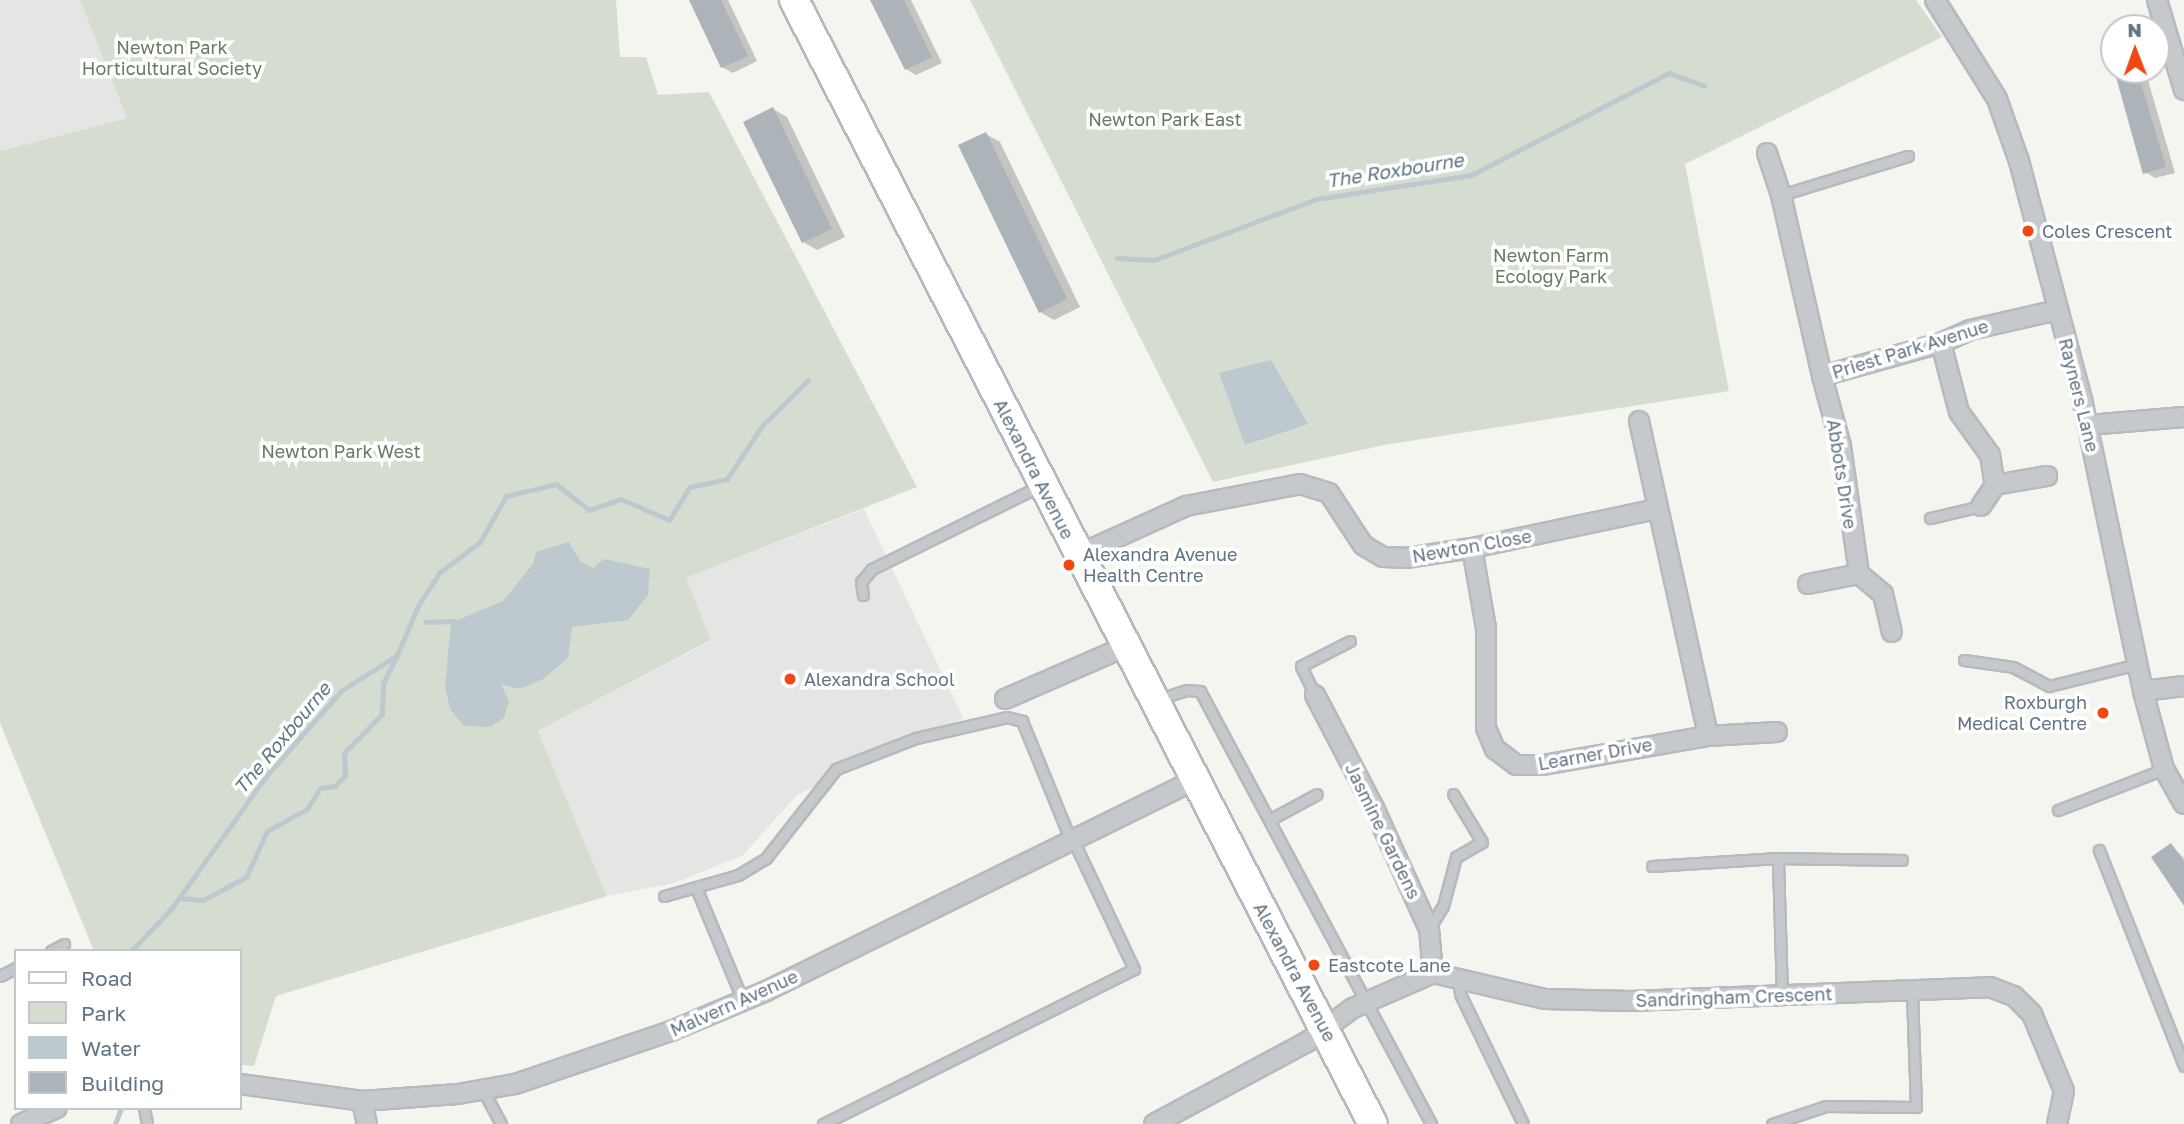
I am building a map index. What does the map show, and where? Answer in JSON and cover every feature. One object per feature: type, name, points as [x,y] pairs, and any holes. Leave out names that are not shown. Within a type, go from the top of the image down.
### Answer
[{"type":"main road","name":"Alexandra Avenue","points":[[794,0],[1041,485],[1373,1124]]},
{"type":"street","name":"Rayners Lane","points":[[1935,0],[1997,99],[2088,425],[2143,691],[2164,769],[2184,804]]},
{"type":"street","points":[[2157,0],[2184,90]]},
{"type":"street","name":"Priest Park Avenue","points":[[1767,153],[1781,195],[1822,376],[1941,343],[1970,330],[2058,310]]},
{"type":"street","points":[[1941,343],[1959,412],[1990,455],[1995,485]]},
{"type":"street","name":"Abbots Drive","points":[[1822,376],[1841,446],[1859,574]]},
{"type":"street","points":[[2088,425],[2184,417]]},
{"type":"street","points":[[1639,421],[1708,736]]},
{"type":"street","points":[[1980,506],[1995,485],[2047,476]]},
{"type":"street","name":"Newton Close","points":[[1079,555],[1186,506],[1300,484],[1329,493],[1363,545],[1382,556],[1406,558],[1472,548],[1657,509]]},
{"type":"street","name":"Learner Drive","points":[[1472,548],[1486,628],[1486,727],[1495,749],[1516,765],[1543,765],[1708,736],[1777,732]]},
{"type":"street","points":[[1808,584],[1859,574],[1883,594],[1892,632]]},
{"type":"street","points":[[1005,699],[1127,646]]},
{"type":"street","points":[[2143,691],[2184,686]]},
{"type":"street","name":"Jasmine Gardens","points":[[1314,695],[1374,808],[1429,929],[1433,973]]},
{"type":"street","name":"Malvern Avenue","points":[[242,1084],[362,1101],[483,1090],[515,1084],[671,1031],[743,1001],[1194,780]]},
{"type":"street","points":[[1154,1124],[1326,1029],[1367,1002],[1433,973]]},
{"type":"street","name":"Sandringham Crescent","points":[[1433,973],[1457,976],[1545,999],[1782,996],[1990,987],[2014,996],[2032,1014],[2064,1091],[2057,1124]]},
{"type":"street","points":[[362,1101],[367,1124]]},
{"type":"street","points":[[21,1124],[52,1110]]},
{"type":"lane","points":[[1781,195],[1909,156]]},
{"type":"lane","points":[[863,595],[861,582],[872,569],[1041,485]]},
{"type":"lane","points":[[1930,518],[1980,506]]},
{"type":"lane","points":[[1314,695],[1301,666],[1350,641]]},
{"type":"lane","points":[[1964,660],[2013,667],[2049,685],[2138,664]]},
{"type":"lane","points":[[1154,701],[1186,690],[1200,691],[1431,1124]]},
{"type":"lane","points":[[664,896],[697,890],[738,875],[766,858],[836,769],[916,738],[1007,717],[1022,721],[1072,841],[1134,969],[823,1124]]},
{"type":"lane","points":[[2058,810],[2164,769]]},
{"type":"lane","points":[[1429,929],[1443,906],[1456,857],[1482,842],[1453,793]]},
{"type":"lane","points":[[1271,820],[1317,794]]},
{"type":"lane","points":[[2099,850],[2184,1066]]},
{"type":"lane","points":[[1778,858],[1782,996]]},
{"type":"lane","points":[[1652,866],[1778,858],[1902,860]]},
{"type":"lane","points":[[697,890],[743,1001]]},
{"type":"lane","points":[[55,949],[64,944]]},
{"type":"lane","points":[[1457,976],[1460,994],[1523,1124]]},
{"type":"lane","points":[[1772,1124],[1826,1105],[1916,1107],[1912,990]]},
{"type":"lane","points":[[483,1090],[501,1124]]},
{"type":"shaded area","points":[[0,0],[80,0],[127,118],[0,151]]},
{"type":"shaded area","name":"Alexandra School","points":[[864,509],[963,718],[797,795],[743,855],[675,883],[607,896],[538,731],[711,641],[686,578]]},
{"type":"green space","name":"Newton Park West","points":[[80,0],[616,0],[620,57],[646,57],[658,95],[709,92],[917,487],[686,578],[711,640],[538,731],[607,896],[276,996],[254,1066],[242,1065],[242,949],[93,949],[0,723],[0,151],[127,118]]},
{"type":"green space","name":"Newton Farm Ecology Park","points":[[970,0],[1916,0],[1942,37],[1685,164],[1729,391],[1384,445],[1213,482]]},
{"type":"water","points":[[1271,360],[1308,424],[1245,445],[1219,373]]},
{"type":"water","points":[[569,542],[580,561],[593,568],[604,559],[650,569],[648,595],[628,620],[572,627],[568,658],[543,679],[519,689],[501,684],[509,701],[504,718],[490,727],[464,726],[450,709],[445,687],[451,623],[503,601],[533,564],[536,552]]},
{"type":"building","points":[[689,0],[721,0],[748,56],[721,68]]},
{"type":"building","points":[[870,0],[904,0],[932,57],[905,70]]},
{"type":"building","points":[[2118,84],[2141,84],[2166,167],[2143,174]]},
{"type":"building","points":[[773,107],[832,229],[802,243],[743,122]]},
{"type":"building","points":[[986,132],[1067,299],[1039,313],[958,145]]},
{"type":"building","points":[[2171,843],[2184,862],[2184,906],[2151,857]]},
{"type":"waterway","name":"The Roxbourne","points":[[1117,258],[1154,260],[1316,199],[1471,175],[1669,73],[1704,86]]},
{"type":"waterway","name":"The Roxbourne","points":[[133,949],[171,909],[267,775],[341,691],[397,655],[419,604],[440,572],[480,542],[506,496],[556,484],[589,510],[621,499],[669,520],[690,487],[727,479],[762,426],[808,380]]},
{"type":"waterway","points":[[426,622],[454,621]]},
{"type":"waterway","points":[[180,898],[203,900],[246,877],[267,831],[307,809],[320,788],[335,786],[345,775],[344,753],[382,714],[383,683],[397,655]]},
{"type":"waterway","name":"The Roxbourne","points":[[115,1124],[120,1110]]},
{"type":"place","name":"Coles Crescent","points":[[2028,231]]},
{"type":"place","name":"Alexandra Avenue Health Centre","points":[[1069,565]]},
{"type":"place","name":"Alexandra School","points":[[790,679]]},
{"type":"place","name":"Roxburgh Medical Centre","points":[[2103,713]]},
{"type":"place","name":"Eastcote Lane","points":[[1314,965]]},
{"type":"park label","name":"Newton Park Horticultural Society","points":[[172,58]]},
{"type":"park label","name":"Newton Park East","points":[[1165,119]]}]
